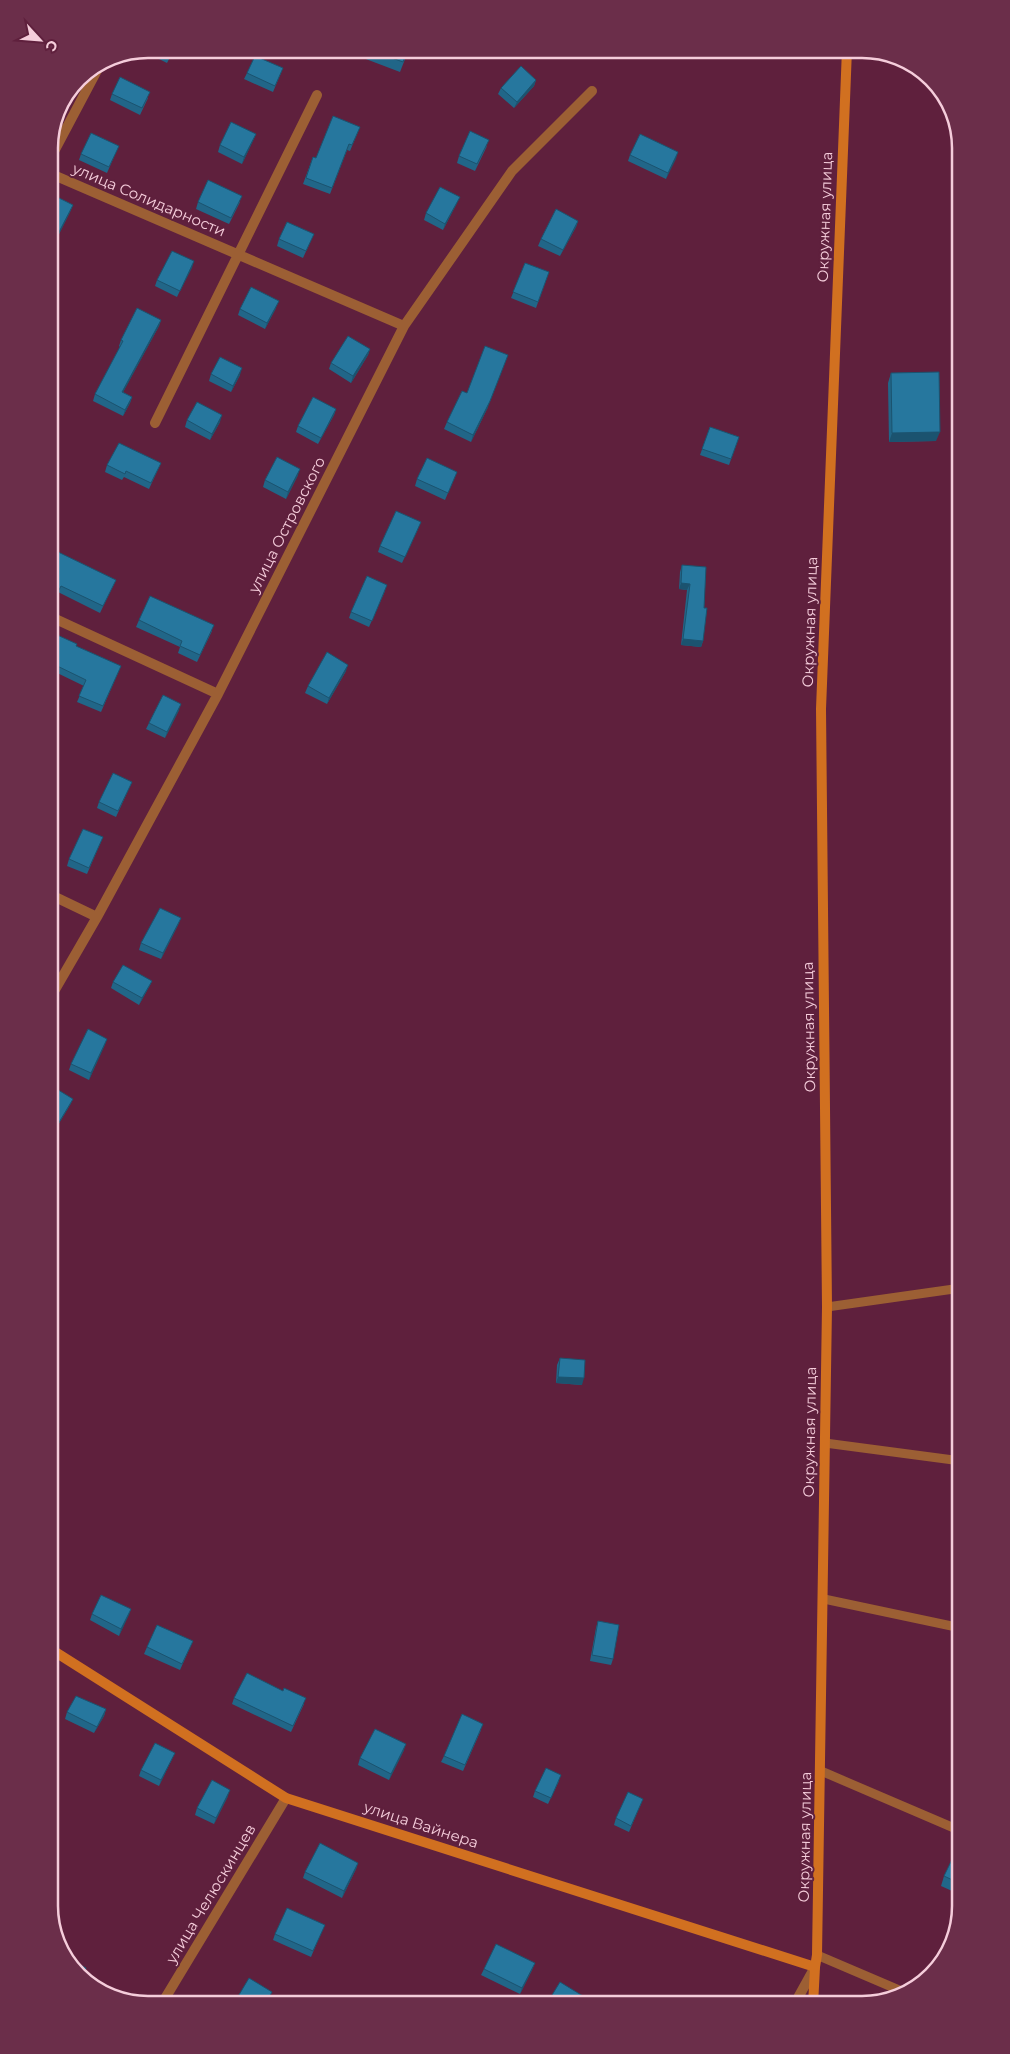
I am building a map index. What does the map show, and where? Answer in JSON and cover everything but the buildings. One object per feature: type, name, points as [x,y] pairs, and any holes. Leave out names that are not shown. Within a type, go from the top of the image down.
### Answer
[{"type":"street","name":"Окружная улица","points":[[813,1996],[817,1955],[821,1771],[827,1307],[821,709],[847,58]]},
{"type":"street","points":[[58,144],[95,74]]},
{"type":"street","name":"улица Островского","points":[[58,984],[218,694],[404,326],[512,171],[592,91]]},
{"type":"street","name":"улица Солидарности","points":[[155,423],[317,95]]},
{"type":"street","name":"улица Солидарности","points":[[58,177],[404,326]]},
{"type":"street","points":[[58,620],[218,694]]},
{"type":"street","points":[[58,898],[97,916]]},
{"type":"street","name":"улица Вайнера","points":[[58,1654],[286,1798],[815,1967]]},
{"type":"street","name":"улица Челюскинцев","points":[[166,1996],[286,1798]]},
{"type":"street","points":[[799,1996],[815,1967]]},
{"type":"lane","points":[[827,1307],[952,1289]]},
{"type":"lane","points":[[825,1443],[952,1460]]},
{"type":"lane","points":[[824,1600],[952,1626]]},
{"type":"lane","points":[[821,1771],[952,1827]]},
{"type":"lane","points":[[817,1955],[898,1990]]}]
